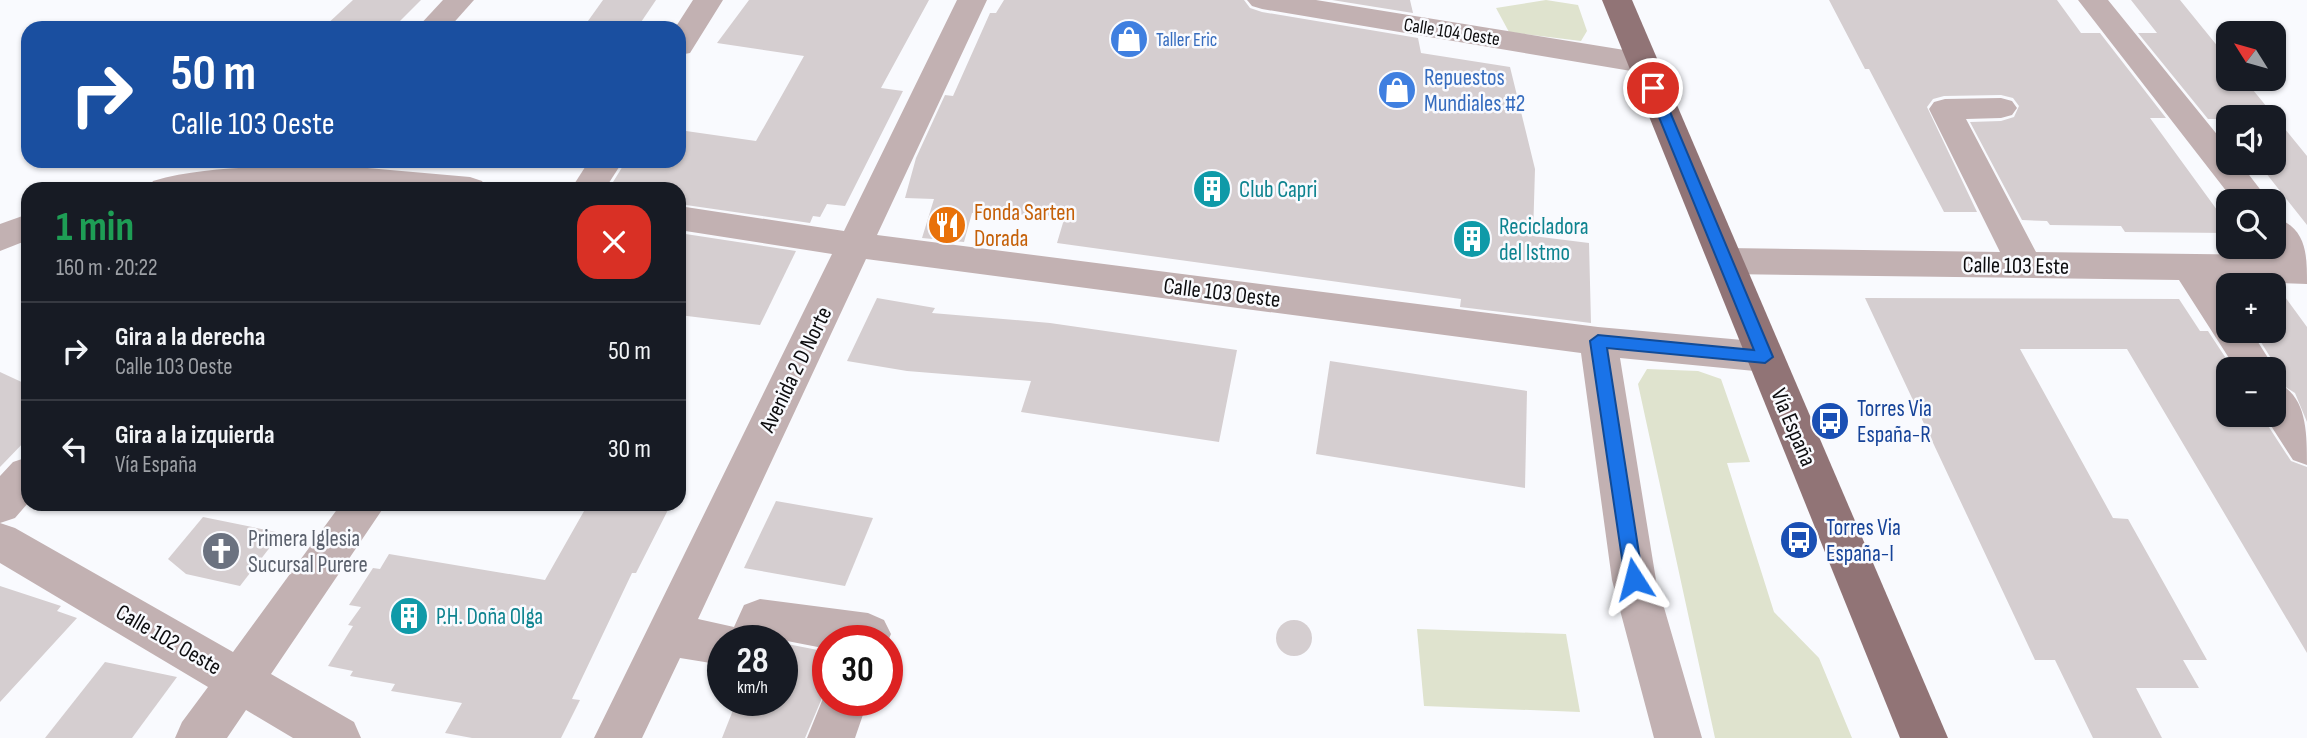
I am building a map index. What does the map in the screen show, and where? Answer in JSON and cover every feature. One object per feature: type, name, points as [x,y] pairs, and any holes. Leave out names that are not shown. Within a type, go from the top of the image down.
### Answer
[{"type":"main road","name":"Vía España","points":[[1617,0],[1924,738]]},
{"type":"street","points":[[438,21],[458,0]]},
{"type":"street","points":[[686,35],[708,0]]},
{"type":"street","name":"Avenida 2 D Norte","points":[[618,738],[972,0]]},
{"type":"street","name":"Calle 104 Oeste","points":[[1262,0],[1643,63]]},
{"type":"street","points":[[1444,0],[1448,30]]},
{"type":"street","points":[[1600,0],[1617,0]]},
{"type":"street","points":[[2093,0],[2243,189]]},
{"type":"street","points":[[2001,108],[1945,110],[2025,265]]},
{"type":"street","points":[[201,182],[295,176],[376,182]]},
{"type":"street","name":"Calle 103 Oeste","points":[[686,219],[855,245],[1598,341],[1765,357]]},
{"type":"street","points":[[0,239],[21,229]]},
{"type":"street","points":[[2286,245],[2306,270]]},
{"type":"street","name":"Calle 103 Este","points":[[1726,261],[2306,270]]},
{"type":"street","points":[[2190,268],[2216,308]]},
{"type":"street","points":[[1598,341],[1634,579],[1678,738]]},
{"type":"street","points":[[2286,416],[2307,448]]},
{"type":"street","points":[[0,505],[21,482]]},
{"type":"street","points":[[199,738],[360,511]]},
{"type":"street","name":"Calle 102 Oeste","points":[[0,541],[337,738]]},
{"type":"street","points":[[757,625],[760,619],[812,626]]},
{"type":"street","points":[[667,635],[707,641]]},
{"type":"street","points":[[831,738],[839,716]]},
{"type":"green space","points":[[1546,0],[1578,5],[1587,31],[1581,41],[1509,32],[1496,8]]},
{"type":"green space","points":[[1647,369],[1698,371],[1721,379],[1750,462],[1727,463],[1774,612],[1819,658],[1852,738],[1715,738],[1638,384]]},
{"type":"green space","points":[[1417,629],[1566,634],[1580,712],[1424,706]]},
{"type":"building","points":[[353,0],[421,0],[400,21],[330,21]]},
{"type":"building","points":[[603,0],[656,0],[642,21],[588,21]]},
{"type":"building","points":[[749,0],[929,0],[881,88],[903,91],[845,206],[827,204],[820,217],[813,216],[810,223],[686,205],[686,182],[613,182],[622,168],[686,168],[686,131],[756,141],[804,56],[717,43]]},
{"type":"building","points":[[1004,0],[1244,0],[1250,8],[1262,12],[1418,38],[1421,53],[1510,67],[1535,169],[1533,236],[1589,243],[1591,323],[1460,307],[1461,299],[1057,243],[1065,216],[972,213],[964,242],[922,238],[934,199],[905,198],[916,158],[945,95],[953,96],[990,13],[996,13]]},
{"type":"building","points":[[1332,0],[1410,0],[1413,13]]},
{"type":"building","points":[[1829,0],[2057,0],[2081,33],[2100,33],[2166,118],[2150,118],[2216,209],[2216,233],[2125,232],[2121,226],[2050,225],[2047,221],[2022,220],[1970,122],[2001,121],[2014,117],[2019,106],[2013,98],[2001,95],[1944,96],[1933,99],[1927,107],[1977,212],[1944,212],[1869,69],[1865,69]]},
{"type":"building","points":[[2131,0],[2180,0],[2216,44],[2216,91],[2254,91],[2265,105],[2216,105],[2216,119],[2208,119],[2138,33],[2157,33]]},
{"type":"building","points":[[2286,130],[2307,156],[2307,225],[2286,198],[2286,189],[2279,189],[2267,175],[2286,175]]},
{"type":"building","points":[[686,234],[796,251],[760,325],[686,316]]},
{"type":"building","points":[[877,298],[935,308],[932,313],[1050,323],[1237,350],[1219,442],[1021,412],[1031,381],[907,371],[847,361]]},
{"type":"building","points":[[1865,298],[2179,299],[2200,331],[2208,331],[2225,357],[2216,357],[2216,427],[2269,427],[2291,461],[2307,467],[2307,653],[2127,349],[2020,349],[2113,518],[2128,519],[2207,660],[2183,660],[2199,688],[2136,688],[2162,738],[2093,738],[2055,660],[2035,660]]},
{"type":"building","points":[[2286,298],[2307,327],[2307,422],[2295,393],[2286,387],[2286,357],[2270,357],[2261,343],[2286,343]]},
{"type":"building","points":[[1330,361],[1527,391],[1525,488],[1316,454]]},
{"type":"building","points":[[0,372],[21,382],[21,445],[0,467]]},
{"type":"building","points":[[776,501],[873,518],[845,586],[744,568]]},
{"type":"building","points":[[584,511],[667,511],[636,573],[632,573],[572,699],[580,700],[561,738],[472,738],[445,733],[462,703],[391,691],[395,684],[350,676],[353,671],[328,666],[353,626],[348,625],[361,607],[349,605],[373,568],[380,569],[389,554],[545,580]]},
{"type":"building","name":"Primera Iglesia Sucursal Purere","points":[[203,517],[281,533],[240,586],[186,574],[168,559]]},
{"type":"building","points":[[0,586],[61,606],[57,611],[77,618],[0,702]]},
{"type":"building","points":[[1294,620],[1307,625],[1312,638],[1307,651],[1294,656],[1281,651],[1276,638],[1281,625]]},
{"type":"building","points":[[798,646],[812,649],[812,716],[814,716],[805,738],[722,738],[731,716],[798,716]]},
{"type":"building","points":[[105,662],[177,677],[132,738],[45,738]]},
{"type":"place","name":"Taller Eric","points":[[1129,39]]},
{"type":"place","name":"Repuestos Mundiales #2","points":[[1397,90]]},
{"type":"place","name":"Club Capri","points":[[1212,189]]},
{"type":"place","name":"Fonda Sarten Dorada","points":[[947,225]]},
{"type":"place","name":"Recicladora del Istmo","points":[[1472,239]]},
{"type":"place","name":"Torres Via España-R","points":[[1830,421]]},
{"type":"place","name":"Torres Via España-I","points":[[1799,540]]},
{"type":"place","name":"Primera Iglesia Sucursal Purere","points":[[221,551]]},
{"type":"place","name":"P.H. Doña Olga","points":[[409,616]]},
{"type":"route","points":[[1634,579],[1598,341],[1765,357],[1653,88]]}]
